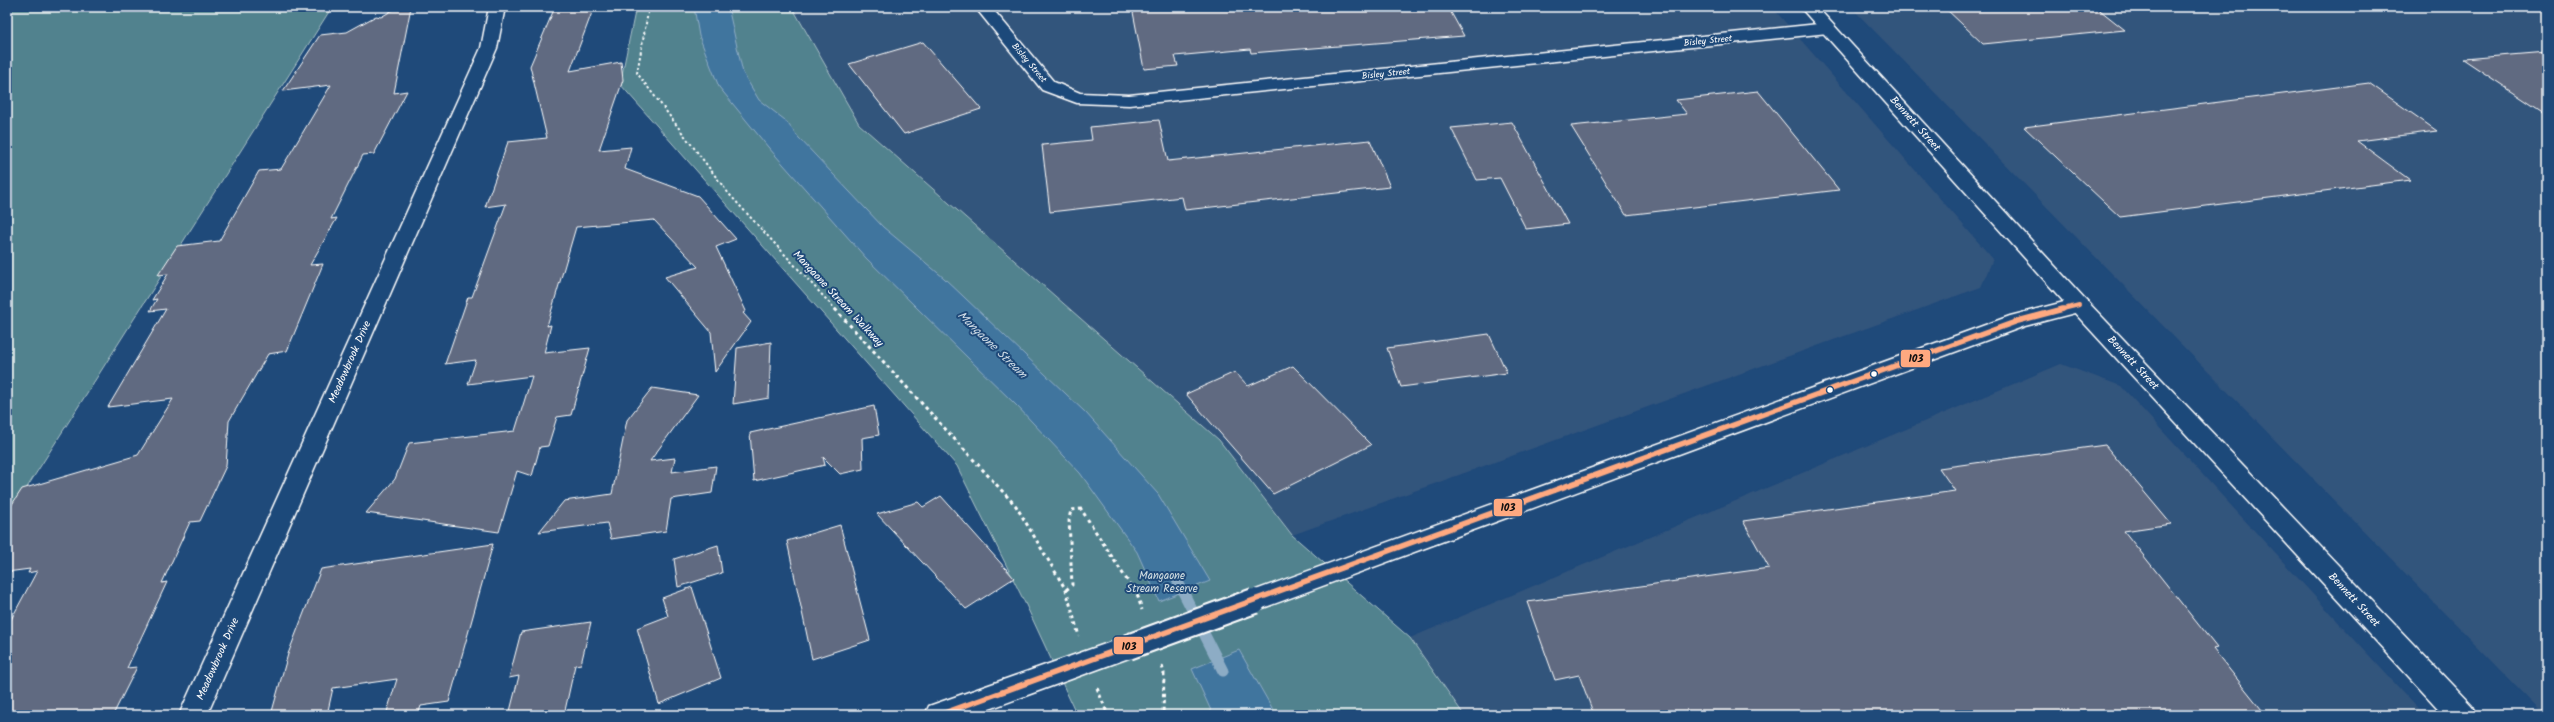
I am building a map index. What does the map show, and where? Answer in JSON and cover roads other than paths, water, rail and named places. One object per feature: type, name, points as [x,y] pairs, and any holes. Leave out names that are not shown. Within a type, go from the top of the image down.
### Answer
[{"type":"street","name":"Meadowbrook Drive","points":[[193,715],[489,48],[497,7]]},
{"type":"street","name":"Bisley Street","points":[[983,7],[1048,86],[1077,98],[1099,100],[1153,98],[1828,28]]},
{"type":"street","name":"Bennett Street","points":[[1808,7],[2079,306],[2462,715]]},
{"type":"street","points":[[939,715],[2018,321],[2079,306]]},
{"type":"water","points":[[694,7],[728,7],[743,73],[759,100],[785,120],[799,138],[883,227],[944,278],[1086,413],[1158,494],[1210,581],[1159,601],[1137,552],[1080,473],[1017,406],[866,258],[768,147],[719,87],[699,36]]},
{"type":"water","points":[[1239,650],[1276,715],[1213,715],[1192,669]]},
{"type":"waterway","name":"Mangaone Stream","points":[[1177,580],[1223,671]]},
{"type":"park label","name":"Mangaone Stream Reserve","points":[[1162,582]]}]
